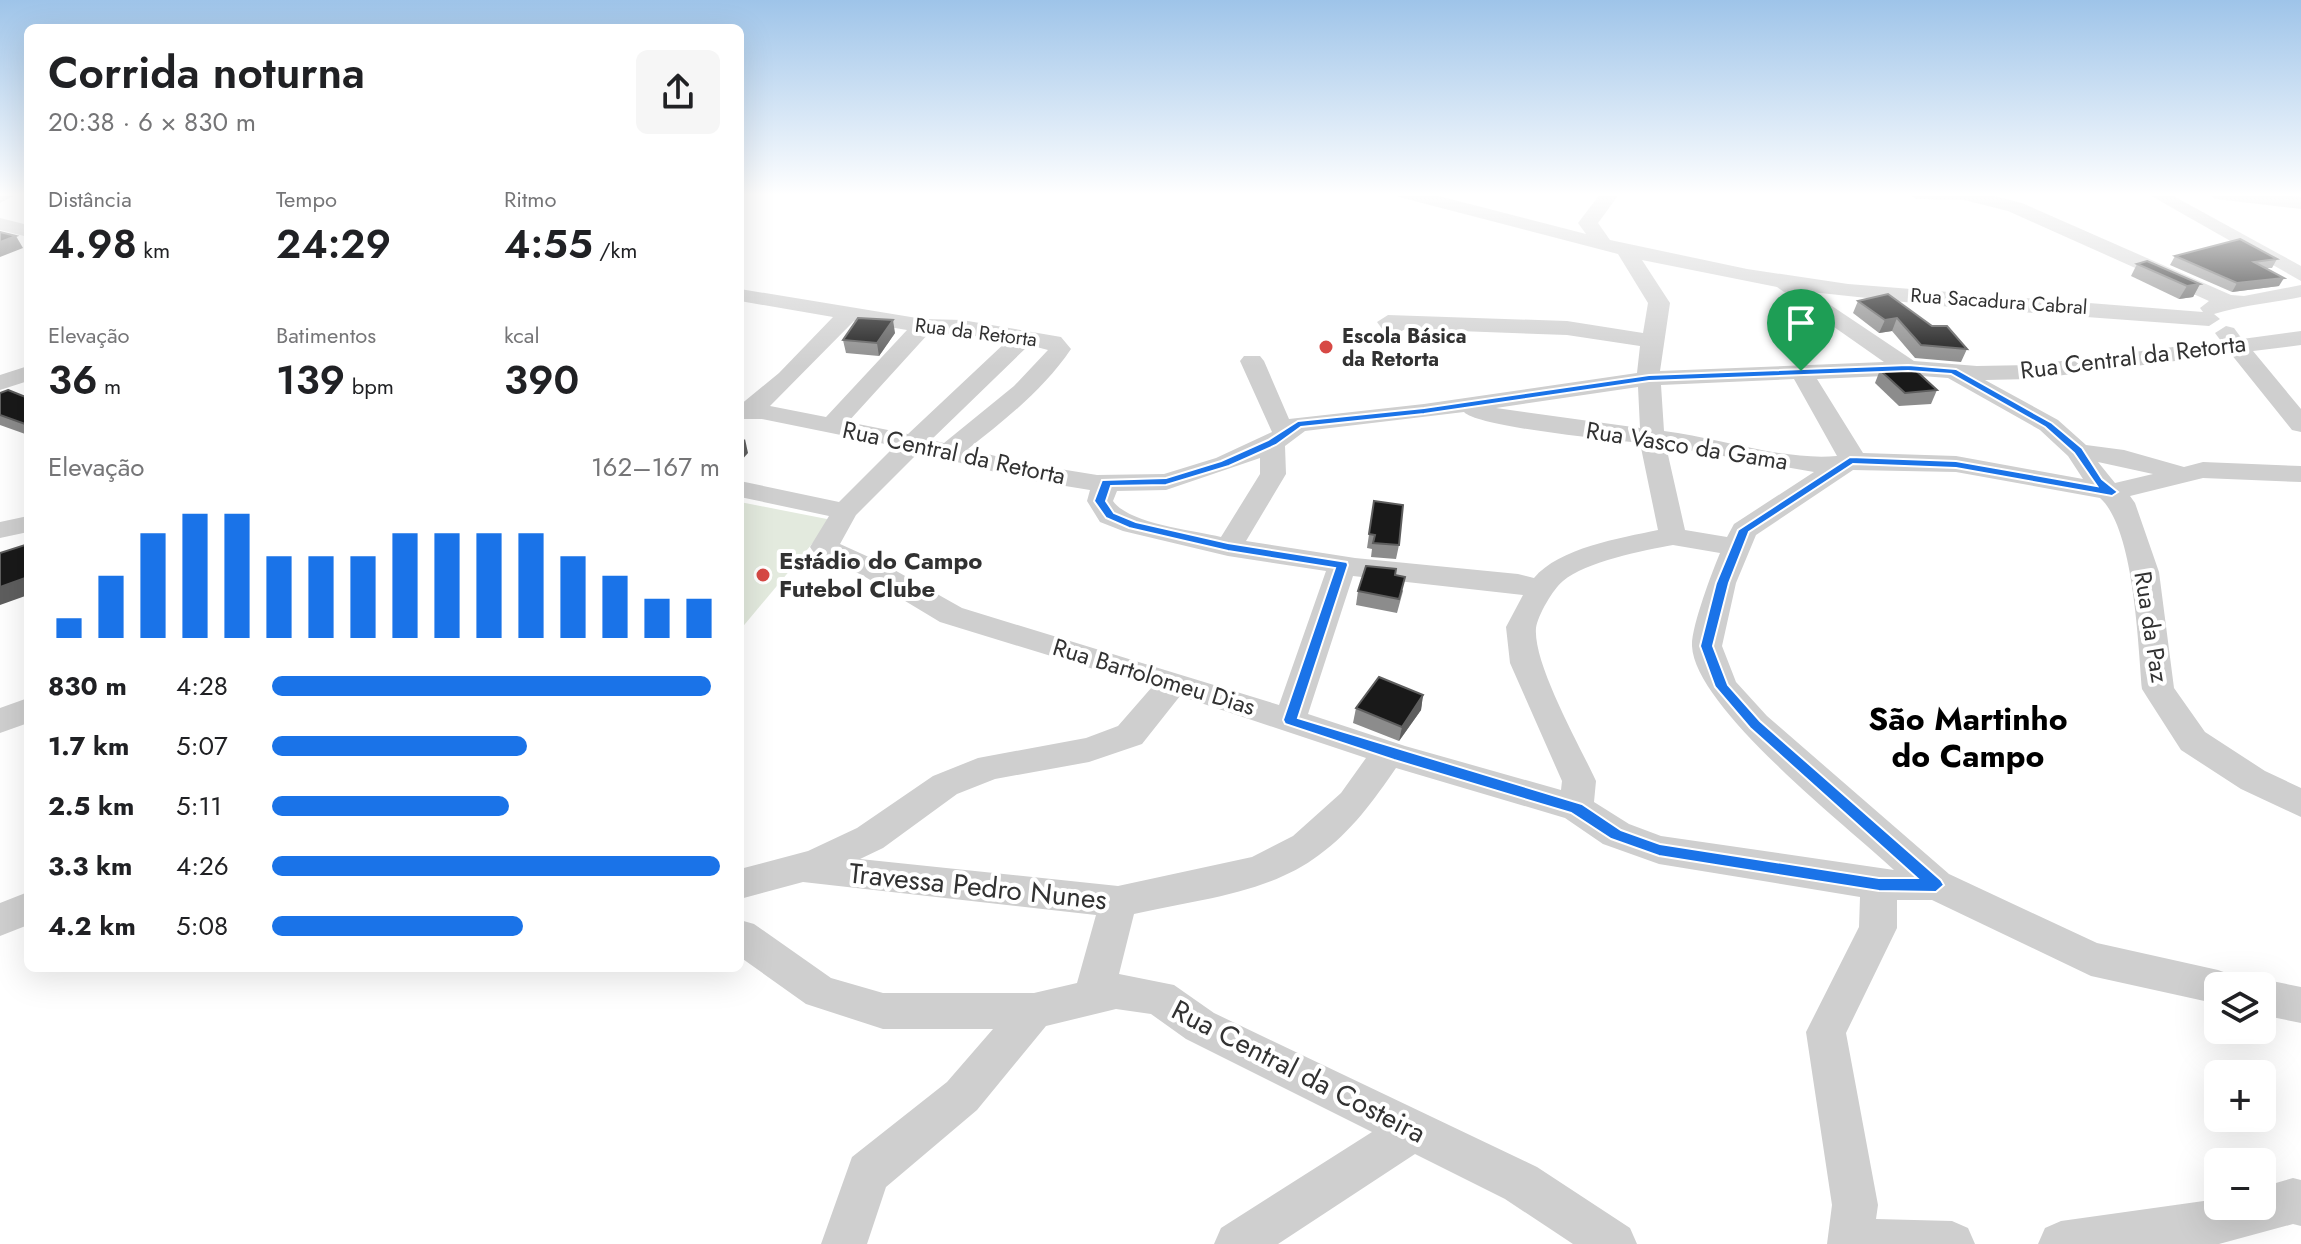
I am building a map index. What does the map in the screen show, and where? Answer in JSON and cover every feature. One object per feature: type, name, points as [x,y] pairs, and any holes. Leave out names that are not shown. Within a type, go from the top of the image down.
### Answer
[{"type":"street","points":[[1617,251],[1659,303],[1649,378],[1653,420],[1651,437],[1673,536]]},
{"type":"street","name":"Rua Sacadura Cabral","points":[[1630,251],[1777,280],[1991,303],[2098,308],[2209,319]]},
{"type":"street","points":[[2117,251],[2301,328]]},
{"type":"street","points":[[2258,251],[2301,275]]},
{"type":"street","points":[[1777,280],[1908,368]]},
{"type":"street","points":[[2301,291],[2207,309],[2209,319],[2231,337],[2301,425]]},
{"type":"street","name":"Rua da Retorta","points":[[744,296],[923,326],[962,327],[1026,336],[1053,342],[1060,349],[1019,393],[948,452]]},
{"type":"street","points":[[744,411],[787,378],[848,314]]},
{"type":"street","points":[[1394,329],[1388,322],[1567,328],[1653,341]]},
{"type":"street","points":[[831,426],[923,326]]},
{"type":"street","points":[[744,490],[845,511],[968,388],[1026,336]]},
{"type":"street","name":"Rua Central da Retorta","points":[[744,412],[913,443],[1022,471],[1106,483],[1166,482],[1225,463],[1279,437],[1298,424],[1453,407],[1649,378],[1908,368],[2031,372],[2301,338]]},
{"type":"street","points":[[1228,547],[1273,474],[1279,437],[1280,426],[1252,361]]},
{"type":"street","points":[[1801,371],[1850,451],[1850,460],[1744,530],[1722,583],[1707,646],[1722,687],[1755,724],[1936,885]]},
{"type":"street","name":"Rua da Paz","points":[[1953,371],[2049,425],[2078,451],[2098,482],[2122,503],[2145,572],[2158,689],[2193,741],[2253,780],[2301,804]]},
{"type":"street","points":[[0,383],[24,374]]},
{"type":"street","name":"Rua Vasco da Gama","points":[[1453,407],[1549,425],[1709,444],[1786,461],[1822,465],[1850,460],[1956,464],[2112,492],[2203,470],[2301,474]]},
{"type":"street","points":[[2078,451],[2124,458],[2181,474]]},
{"type":"street","points":[[1106,483],[1100,501],[1110,516],[1133,525],[1228,547],[1342,565],[1518,583],[1540,590]]},
{"type":"street","name":"Rua Bartolomeu Dias","points":[[845,511],[824,547],[872,569],[951,615],[1174,682],[1388,753],[1576,808],[1616,834],[1659,850],[1879,885],[1936,885],[2091,959],[2204,984]]},
{"type":"street","points":[[0,530],[24,525]]},
{"type":"street","points":[[1576,808],[1579,781],[1526,663],[1521,627],[1540,590],[1554,573],[1613,548],[1673,536],[1737,547]]},
{"type":"street","points":[[1290,720],[1342,565]]},
{"type":"street","points":[[744,883],[804,868],[870,838],[956,781],[990,767],[1089,750],[1130,735],[1174,682]]},
{"type":"street","points":[[0,721],[24,712]]},
{"type":"street","name":"Travessa Pedro Nunes","points":[[804,868],[1118,902],[1260,870],[1306,846],[1353,803],[1388,753]]},
{"type":"street","points":[[1879,885],[1878,928],[1826,1032],[1855,1205],[1851,1242],[1952,1244]]},
{"type":"street","points":[[1093,997],[1118,902]]},
{"type":"street","points":[[0,920],[24,910]]},
{"type":"street","name":"Rua Central da Costeira","points":[[744,939],[820,992],[883,1011],[1034,1011],[1116,991],[1160,998],[1200,1026],[1521,1183],[1614,1244]]},
{"type":"street","points":[[2276,1000],[2301,1005]]},
{"type":"street","points":[[844,1244],[868,1173],[962,1096],[1034,1011]]},
{"type":"street","points":[[1237,1244],[1412,1131]]},
{"type":"street","points":[[2061,1244],[2209,1224],[2293,1201],[2301,1203]]},
{"type":"shaded area","name":"Estádio do Campo Futebol Clube","points":[[744,503],[832,520],[744,625]]},
{"type":"building","points":[[2194,251],[2262,251],[2277,259],[2254,262],[2284,278],[2237,283],[2175,256]]},
{"type":"building","points":[[2147,261],[2200,284],[2187,286],[2137,264]]},
{"type":"building","points":[[1888,294],[1932,326],[1947,326],[1967,349],[1921,345],[1897,318],[1885,320],[1858,301]]},
{"type":"building","points":[[858,318],[893,320],[877,343],[843,340]]},
{"type":"building","points":[[1912,367],[1937,390],[1905,393],[1880,370]]},
{"type":"building","points":[[8,390],[24,396],[24,424],[0,415],[0,393]]},
{"type":"building","points":[[1374,501],[1403,505],[1399,545],[1373,543],[1375,535],[1369,534]]},
{"type":"building","points":[[24,545],[24,578],[0,587],[0,553]]},
{"type":"building","points":[[1366,566],[1396,569],[1395,575],[1405,577],[1399,599],[1358,591]]},
{"type":"building","points":[[1379,677],[1423,695],[1402,727],[1356,708]]},
{"type":"place","name":"Escola Básica da Retorta","points":[[1326,347]]},
{"type":"place","name":"Estádio do Campo Futebol Clube","points":[[763,575]]},
{"type":"district","name":"São Martinho do Campo","points":[[1968,738]]},
{"type":"route","points":[[1908,368],[1953,371],[2049,425],[2078,451],[2098,482],[2112,492],[1956,464],[1850,460],[1744,530],[1722,583],[1707,646],[1722,687],[1755,724],[1936,885],[1879,885],[1659,850],[1616,834],[1576,808],[1400,757],[1290,720],[1342,565],[1228,547],[1133,525],[1110,516],[1100,501],[1106,483],[1166,482],[1225,463],[1272,443],[1298,424],[1424,411],[1649,378],[1801,371],[1908,368]]}]
